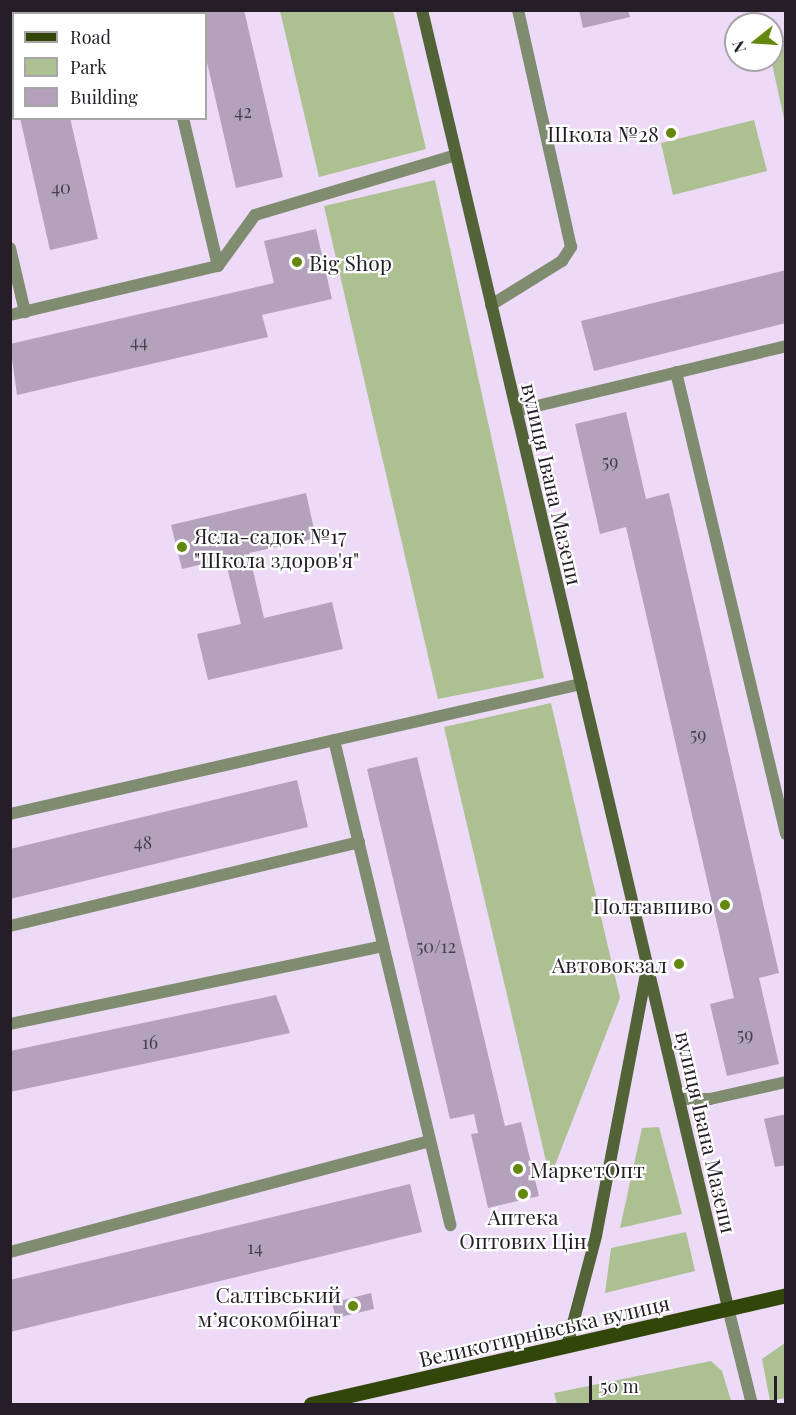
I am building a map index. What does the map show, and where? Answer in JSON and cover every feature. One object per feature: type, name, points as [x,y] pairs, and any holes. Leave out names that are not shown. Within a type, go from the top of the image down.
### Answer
[{"type":"main road","name":"вулиця Івана Мазепи","points":[[422,10],[728,1308]]},
{"type":"main road","name":"вулиця Івана Мазепи","points":[[567,1346],[596,1236],[648,966]]},
{"type":"main road","name":"Великотирнівська вулиця","points":[[311,1404],[786,1295]]},
{"type":"lane","points":[[491,305],[562,261],[571,247],[518,10]]},
{"type":"lane","points":[[183,120],[218,266]]},
{"type":"lane","points":[[10,315],[218,266],[255,214],[456,155]]},
{"type":"lane","points":[[10,248],[25,312]]},
{"type":"lane","points":[[516,411],[786,346]]},
{"type":"lane","points":[[676,372],[786,834]]},
{"type":"lane","points":[[10,814],[581,684]]},
{"type":"lane","points":[[334,740],[427,1142],[450,1225]]},
{"type":"lane","points":[[10,926],[358,842]]},
{"type":"lane","points":[[10,1024],[383,946]]},
{"type":"lane","points":[[680,1099],[710,1099],[786,1082]]},
{"type":"lane","points":[[10,1252],[427,1142]]},
{"type":"lane","points":[[728,1308],[752,1404]]},
{"type":"green space","points":[[280,11],[393,11],[426,149],[319,177]]},
{"type":"green space","points":[[785,33],[785,123],[774,72],[784,72]]},
{"type":"green space","points":[[754,120],[767,171],[673,195],[661,143]]},
{"type":"green space","points":[[435,180],[544,678],[438,699],[324,206]]},
{"type":"green space","points":[[551,703],[620,998],[550,1178],[444,727]]},
{"type":"green space","points":[[659,1127],[682,1214],[620,1228],[642,1128]]},
{"type":"green space","points":[[686,1232],[695,1271],[605,1293],[611,1248]]},
{"type":"green space","points":[[785,1343],[785,1398],[770,1401],[762,1359]]},
{"type":"green space","points":[[711,1361],[722,1371],[732,1404],[557,1404],[554,1393]]},
{"type":"building","points":[[10,10],[28,12],[12,12],[12,61]]},
{"type":"building","points":[[194,10],[244,10],[283,177],[236,188],[207,62],[207,12]]},
{"type":"building","points":[[579,10],[628,10],[630,17],[583,28]]},
{"type":"building","points":[[20,120],[70,120],[98,239],[50,250]]},
{"type":"building","points":[[316,229],[332,299],[262,315],[268,337],[17,395],[10,344],[274,283],[264,241]]},
{"type":"building","points":[[786,270],[786,323],[594,371],[581,321]]},
{"type":"building","points":[[626,412],[646,499],[669,493],[779,973],[759,978],[779,1064],[727,1076],[710,1004],[734,998],[626,527],[600,534],[575,424]]},
{"type":"building","points":[[306,493],[316,538],[249,553],[264,618],[332,602],[343,649],[208,680],[197,634],[241,624],[225,559],[182,569],[171,525]]},
{"type":"building","points":[[417,757],[505,1126],[521,1122],[539,1196],[488,1208],[471,1134],[478,1133],[474,1114],[450,1119],[367,769]]},
{"type":"building","points":[[297,780],[308,827],[10,899],[10,849]]},
{"type":"building","points":[[276,995],[290,1033],[10,1092],[10,1051]]},
{"type":"building","points":[[786,1114],[786,1165],[775,1167],[764,1119]]},
{"type":"building","points":[[410,1184],[422,1232],[10,1332],[10,1280]]},
{"type":"building","name":"Салтівський мʼясокомбінат","points":[[371,1293],[374,1309],[336,1318],[332,1303]]},
{"type":"place","name":"Школа №28","points":[[671,133]]},
{"type":"place","name":"Big Shop","points":[[297,262]]},
{"type":"place","name":"Ясла-садок №17 \"Школа здоров'я\"","points":[[182,547]]},
{"type":"place","name":"Полтавпиво","points":[[725,905]]},
{"type":"place","name":"Автовокзал","points":[[679,964]]},
{"type":"place","name":"МаркетОпт","points":[[518,1169]]},
{"type":"place","name":"Аптека Оптових Цін","points":[[523,1194]]},
{"type":"place","name":"Салтівський мʼясокомбінат","points":[[353,1306]]}]
